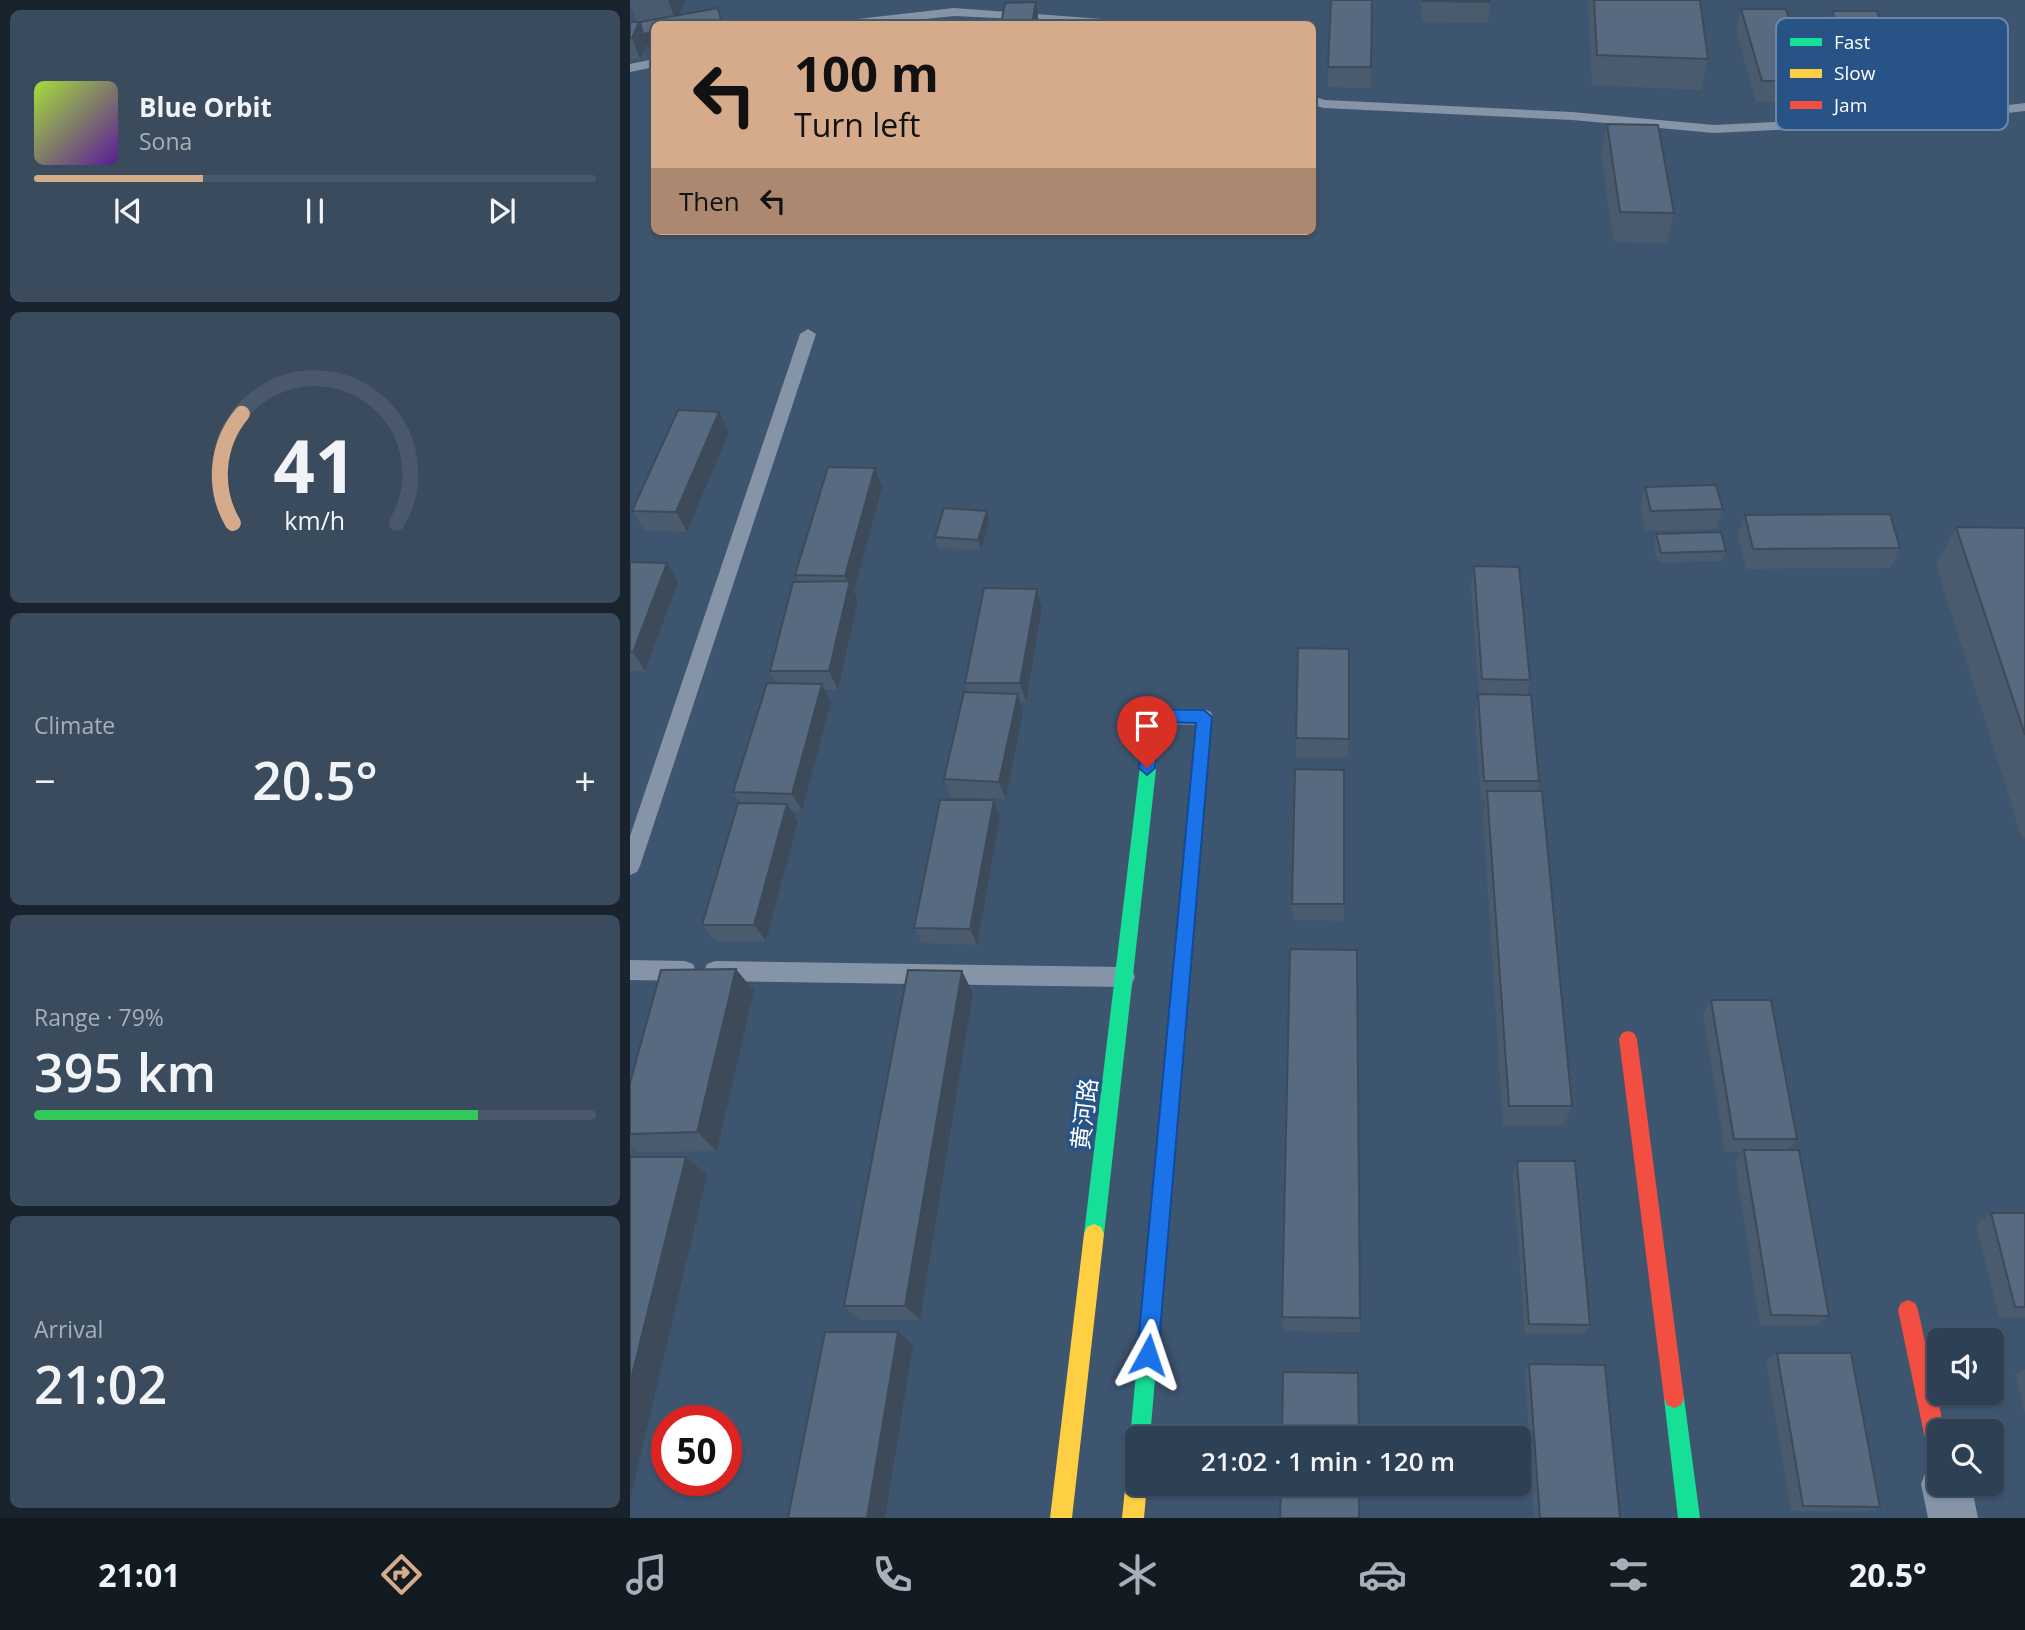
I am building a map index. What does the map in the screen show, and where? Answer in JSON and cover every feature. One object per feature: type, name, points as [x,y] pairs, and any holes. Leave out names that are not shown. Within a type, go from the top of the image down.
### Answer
[{"type":"main road","name":"黄河路","points":[[1061,1518],[1153,716]]},
{"type":"main road","points":[[1141,1426],[1204,717]]},
{"type":"main road","points":[[1628,1039],[1689,1518]]},
{"type":"main road","points":[[1908,1310],[1932,1419]]},
{"type":"main road","points":[[1133,1518],[1135,1496]]},
{"type":"street","points":[[1948,1496],[1953,1518]]},
{"type":"lane","points":[[866,21],[953,6],[1086,21]]},
{"type":"lane","points":[[630,68],[651,64]]},
{"type":"lane","points":[[1316,101],[1324,104],[1572,116],[1714,129],[1776,126]]},
{"type":"lane","points":[[630,866],[808,334]]},
{"type":"lane","points":[[1153,716],[1204,717]]},
{"type":"lane","points":[[630,970],[1124,977]]},
{"type":"building","points":[[1331,0],[1372,0],[1371,67],[1328,67]]},
{"type":"building","points":[[1490,0],[1490,2],[1423,1]]},
{"type":"building","points":[[1594,0],[1700,0],[1708,59],[1597,55]]},
{"type":"building","points":[[1036,2],[1033,21],[1002,21],[1005,3]]},
{"type":"building","points":[[718,8],[721,20],[651,21],[651,33],[643,34],[640,22]]},
{"type":"building","points":[[1741,9],[1786,9],[1789,18],[1776,18],[1776,81],[1762,81]]},
{"type":"building","points":[[1832,11],[1877,11],[1880,18],[1835,18]]},
{"type":"building","points":[[630,22],[639,22],[632,38],[630,38]]},
{"type":"building","points":[[1607,124],[1658,125],[1674,213],[1620,212]]},
{"type":"building","points":[[678,410],[719,412],[676,512],[632,511]]},
{"type":"building","points":[[828,467],[875,468],[845,576],[795,575]]},
{"type":"building","points":[[1716,485],[1723,509],[1651,511],[1645,487]]},
{"type":"building","points":[[944,508],[987,511],[978,540],[935,537]]},
{"type":"building","points":[[1890,514],[1900,548],[1753,549],[1745,515]]},
{"type":"building","points":[[1956,527],[2025,528],[2025,735]]},
{"type":"building","points":[[1721,532],[1726,551],[1661,553],[1656,534]]},
{"type":"building","points":[[630,562],[667,563],[633,652],[630,652]]},
{"type":"building","points":[[1474,566],[1519,567],[1530,680],[1482,679]]},
{"type":"building","points":[[850,581],[829,671],[770,671],[793,582]]},
{"type":"building","points":[[984,588],[1037,589],[1020,683],[965,683]]},
{"type":"building","points":[[1298,648],[1349,649],[1349,739],[1296,738]]},
{"type":"building","points":[[767,683],[822,684],[792,794],[733,792]]},
{"type":"building","points":[[964,692],[1018,694],[999,782],[944,779]]},
{"type":"building","points":[[1478,694],[1531,695],[1539,781],[1484,781]]},
{"type":"building","points":[[1295,769],[1344,770],[1344,904],[1292,904]]},
{"type":"building","points":[[1487,791],[1542,791],[1572,1106],[1509,1106]]},
{"type":"building","points":[[940,800],[994,800],[970,929],[914,928]]},
{"type":"building","points":[[738,803],[787,804],[754,925],[702,925]]},
{"type":"building","points":[[1290,949],[1357,950],[1360,1318],[1282,1317]]},
{"type":"building","points":[[736,969],[697,1132],[630,1134],[630,1083],[661,970]]},
{"type":"building","points":[[908,970],[962,971],[905,1306],[844,1306]]},
{"type":"building","points":[[1711,1000],[1771,1000],[1797,1139],[1734,1139]]},
{"type":"building","points":[[1744,1150],[1799,1150],[1829,1316],[1771,1315]]},
{"type":"building","points":[[630,1157],[686,1157],[630,1383]]},
{"type":"building","points":[[1517,1161],[1575,1161],[1590,1325],[1529,1324]]},
{"type":"building","points":[[1991,1213],[2025,1213],[2025,1307],[2015,1307]]},
{"type":"building","points":[[825,1332],[898,1332],[867,1518],[788,1518]]},
{"type":"building","points":[[1777,1353],[1851,1353],[1880,1507],[1803,1506]]},
{"type":"building","points":[[1529,1364],[1605,1365],[1620,1518],[1540,1518]]},
{"type":"building","points":[[1283,1372],[1358,1373],[1359,1426],[1282,1426]]},
{"type":"building","points":[[1281,1496],[1359,1496],[1359,1518],[1280,1518]]},
{"type":"traffic: fast","points":[[1094,1234],[1154,716]]},
{"type":"traffic: fast","points":[[1141,1426],[1188,899]]},
{"type":"traffic: fast","points":[[1674,1398],[1689,1518]]},
{"type":"traffic: slow","points":[[1188,899],[1204,717]]},
{"type":"traffic: slow","points":[[1061,1518],[1094,1234]]},
{"type":"traffic: slow","points":[[1133,1518],[1135,1496]]},
{"type":"traffic: jam","points":[[1628,1039],[1674,1398]]},
{"type":"traffic: jam","points":[[1908,1310],[1932,1419]]},
{"type":"route","points":[[1147,768],[1153,716],[1204,717],[1148,1355]]}]
